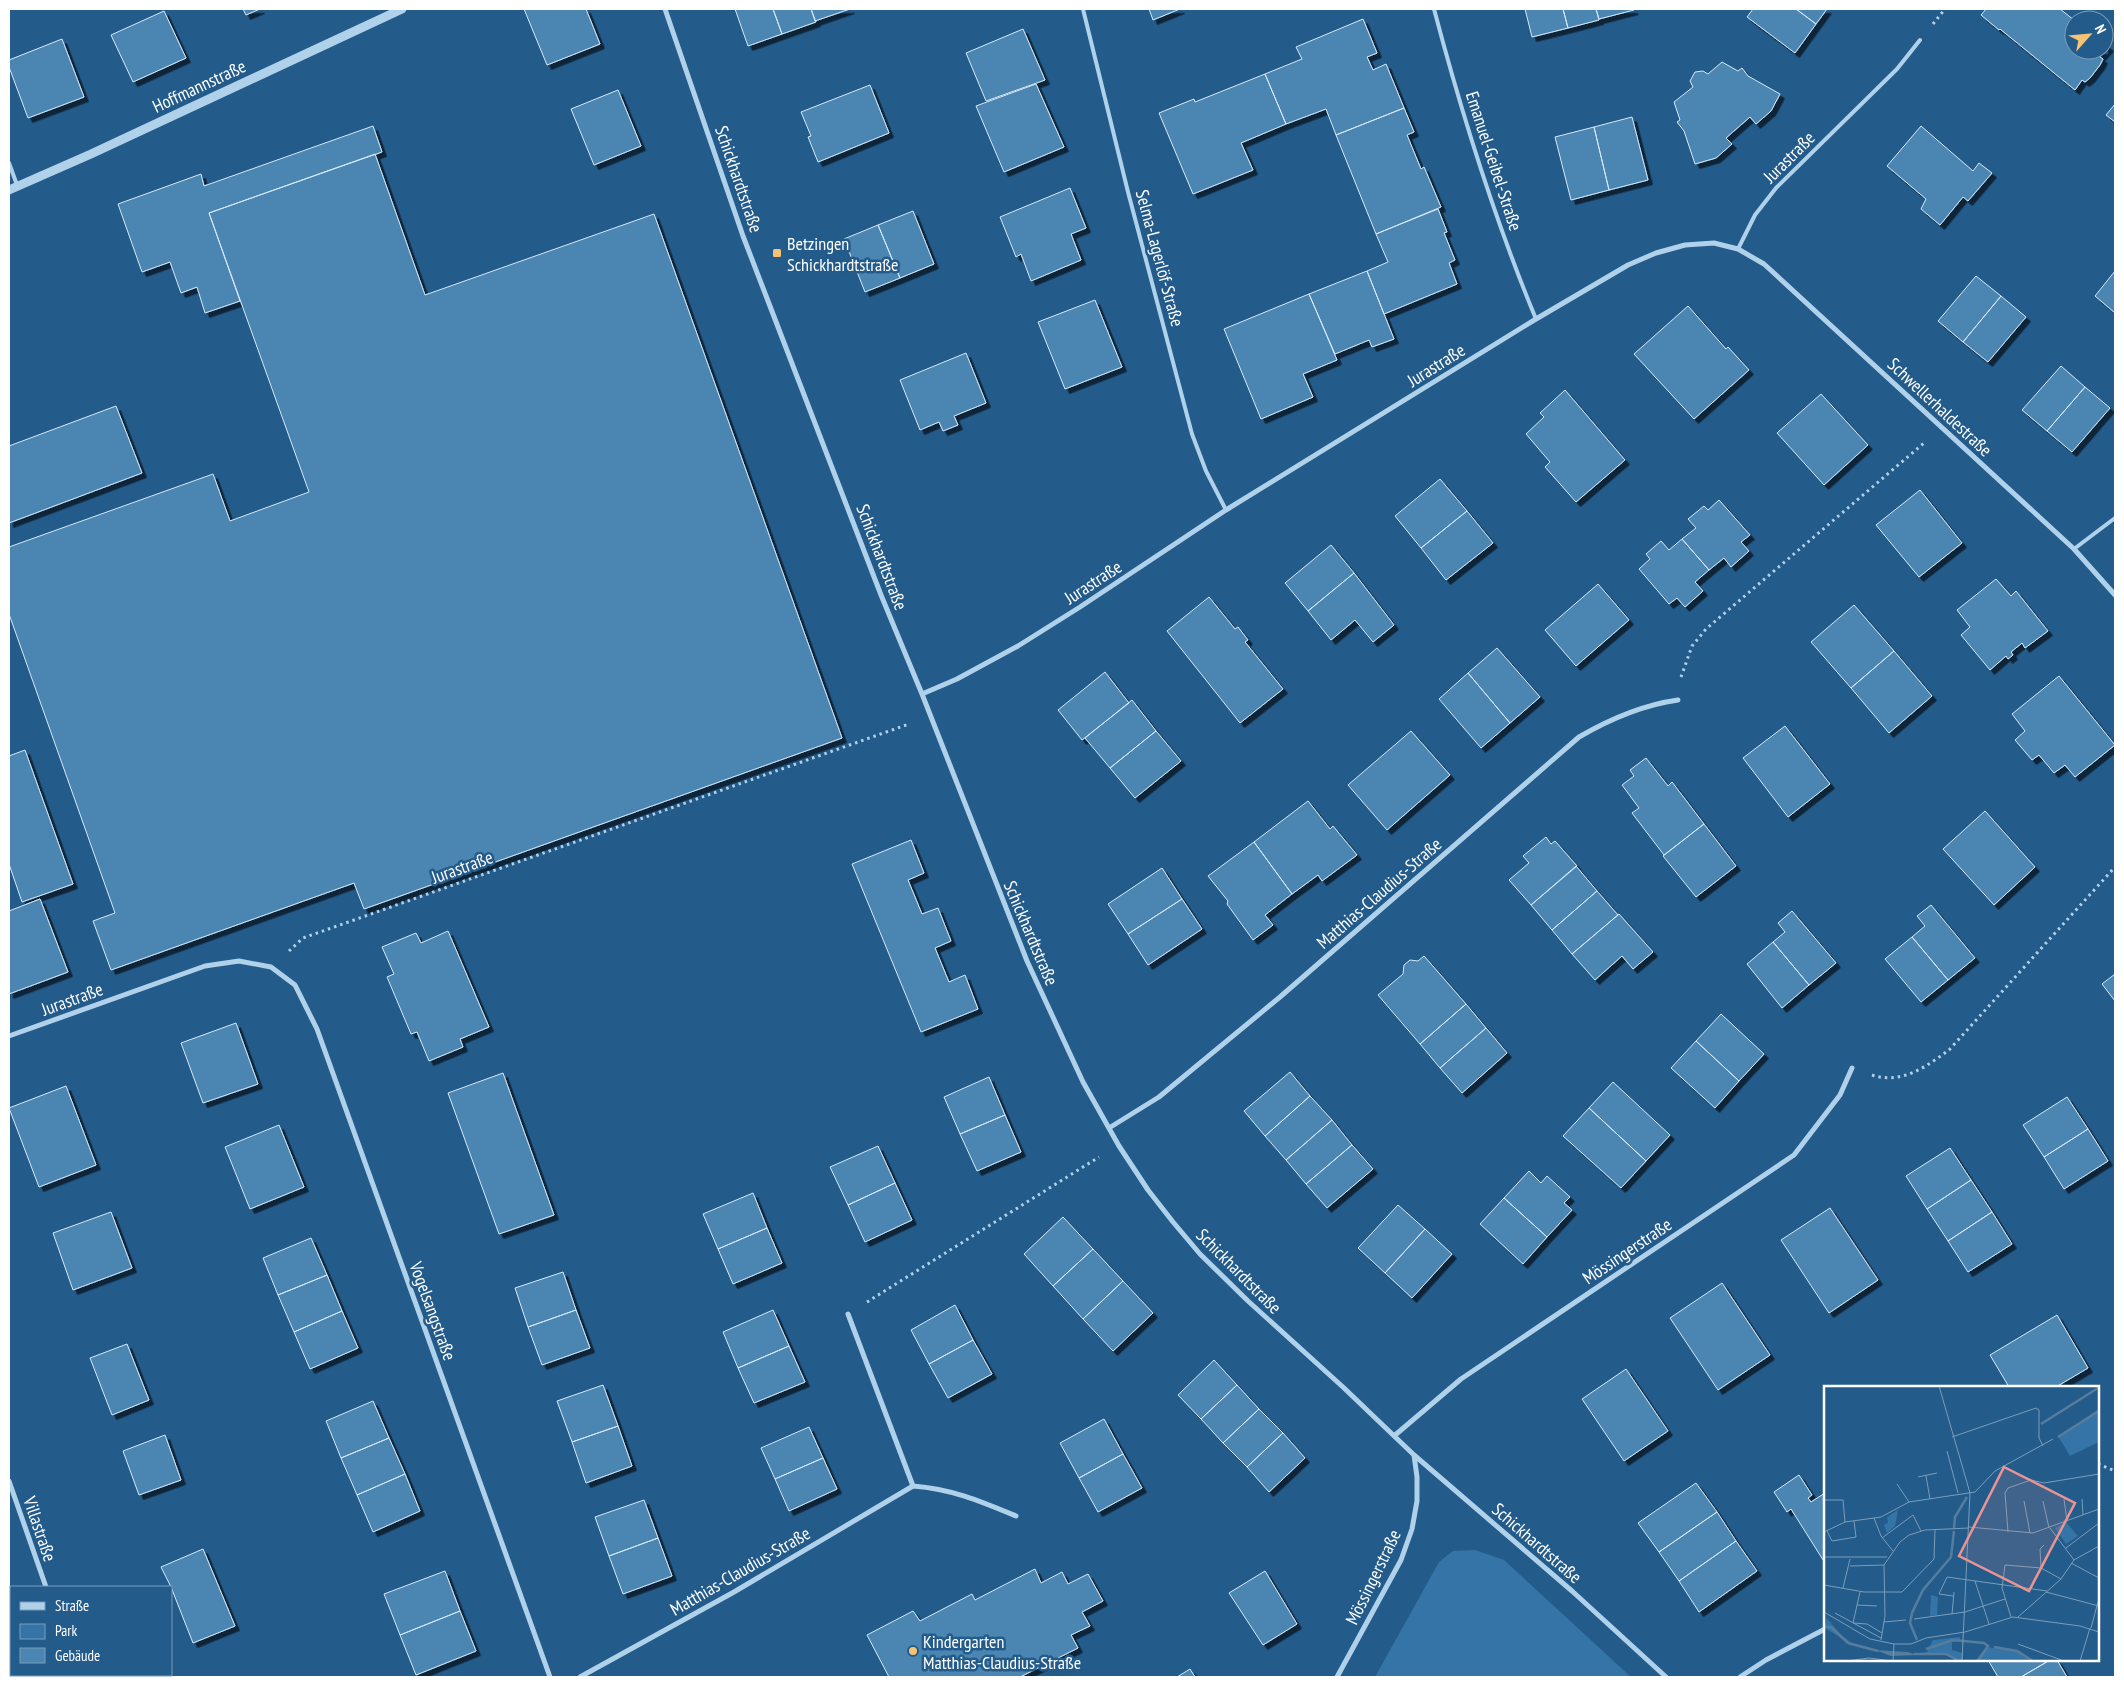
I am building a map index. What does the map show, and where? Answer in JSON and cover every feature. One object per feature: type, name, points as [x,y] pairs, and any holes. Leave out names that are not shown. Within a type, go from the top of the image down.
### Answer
[{"type":"street","name":"Hoffmannstraße","points":[[13,189],[402,9]]},
{"type":"street","name":"Schickhardtstraße","points":[[665,9],[761,285],[1026,961],[1061,1038],[1119,1146],[1148,1190],[1200,1254],[1248,1301],[1344,1388],[1414,1455],[1572,1592],[1666,1677]]},
{"type":"street","name":"Jurastraße","points":[[922,694],[1018,646],[1226,510],[1536,319],[1628,265],[1656,253],[1685,245],[1714,243],[1738,249]]},
{"type":"street","name":"Schwellerhaldestraße","points":[[1738,249],[1764,264],[2074,549],[2115,595]]},
{"type":"street","name":"Matthias-Claudius-Straße","points":[[1109,1128],[1147,1106],[1280,997],[1579,738],[1629,713],[1678,700]]},
{"type":"street","name":"Jurastraße","points":[[9,1036],[205,966],[239,961],[271,967]]},
{"type":"street","name":"Vogelsangstraße","points":[[271,967],[295,986],[317,1029],[550,1677]]},
{"type":"street","name":"Mössingerstraße","points":[[1394,1436],[1461,1379],[1794,1155],[1840,1095],[1852,1068]]},
{"type":"street","points":[[848,1314],[913,1486],[939,1488],[966,1495],[1016,1516]]},
{"type":"street","name":"Mössingerstraße","points":[[1337,1677],[1401,1560],[1412,1529],[1417,1501],[1417,1477],[1414,1455]]},
{"type":"street","name":"Villastraße","points":[[9,1480],[46,1586]]},
{"type":"street","name":"Matthias-Claudius-Straße","points":[[580,1677],[734,1592],[913,1486]]},
{"type":"street","points":[[1740,1677],[1766,1660],[1824,1630]]},
{"type":"lane","name":"Selma-Lagerlöf-Straße","points":[[1083,9],[1128,192],[1192,434],[1206,471],[1226,510]]},
{"type":"lane","name":"Emanuel-Geibel-Straße","points":[[1434,9],[1482,174],[1507,248],[1536,319]]},
{"type":"lane","name":"Jurastraße","points":[[1738,249],[1755,215],[1776,188],[1897,69],[1920,40]]},
{"type":"lane","points":[[9,163],[13,189]]},
{"type":"lane","points":[[2074,549],[2115,518]]},
{"type":"path","points":[[1678,700],[1684,667],[1692,646],[1706,629],[1941,428]]},
{"type":"path","name":"Jurastraße","points":[[271,967],[303,938],[930,716]]},
{"type":"path","points":[[1852,1068],[1876,1076],[1899,1078],[1922,1069],[1949,1050],[2115,867]]},
{"type":"path","points":[[848,1314],[1119,1146]]},
{"type":"path","points":[[2099,1464],[2115,1471]]},
{"type":"green space","points":[[1475,1550],[1504,1560],[1631,1677],[1375,1677],[1439,1562],[1453,1551]]},
{"type":"building","points":[[243,9],[260,9],[246,15]]},
{"type":"building","points":[[524,9],[586,9],[600,44],[547,65]]},
{"type":"building","points":[[735,9],[773,9],[782,34],[748,46]]},
{"type":"building","points":[[773,9],[811,9],[816,22],[782,34]]},
{"type":"building","points":[[811,9],[850,9],[815,21]]},
{"type":"building","points":[[1149,9],[1180,9],[1153,20]]},
{"type":"building","points":[[1525,9],[1563,9],[1568,28],[1532,37]]},
{"type":"building","points":[[1563,9],[1596,9],[1599,20],[1568,28]]},
{"type":"building","points":[[1596,9],[1633,9],[1634,10],[1599,19]]},
{"type":"building","points":[[1753,9],[1796,9],[1816,24],[1795,53],[1747,17]]},
{"type":"building","points":[[1796,9],[1827,9],[1816,24]]},
{"type":"building","points":[[1986,9],[2060,9],[2064,12],[2064,60],[2102,60],[2090,78],[2085,82],[2082,80],[2075,90],[1981,15]]},
{"type":"building","points":[[164,11],[186,58],[133,82],[111,35]]},
{"type":"building","points":[[1363,19],[1377,53],[1367,57],[1373,70],[1386,64],[1404,108],[1336,135],[1326,109],[1286,124],[1265,74],[1302,59],[1296,47]]},
{"type":"building","points":[[1023,29],[1045,80],[986,101],[966,53]]},
{"type":"building","points":[[62,39],[84,97],[28,118],[9,67],[9,60]]},
{"type":"building","points":[[1722,62],[1738,71],[1742,68],[1748,76],[1780,94],[1771,111],[1756,124],[1750,117],[1726,138],[1732,144],[1716,158],[1695,164],[1684,131],[1677,122],[1680,120],[1674,102],[1693,87],[1690,81],[1695,72],[1703,71],[1708,74]]},
{"type":"building","points":[[1265,74],[1286,124],[1241,143],[1253,170],[1193,194],[1159,113],[1194,99],[1195,102]]},
{"type":"building","points":[[1036,84],[1064,147],[1004,172],[976,106]]},
{"type":"building","points":[[870,85],[889,133],[818,162],[808,137],[811,136],[801,112]]},
{"type":"building","points":[[618,90],[641,146],[594,165],[571,109]]},
{"type":"building","points":[[2115,104],[2115,122],[2106,115]]},
{"type":"building","points":[[1404,108],[1414,132],[1407,135],[1421,169],[1424,167],[1441,207],[1376,234],[1336,135]]},
{"type":"building","points":[[1632,117],[1648,180],[1609,190],[1594,127]]},
{"type":"building","points":[[373,126],[382,152],[209,213],[240,301],[205,313],[197,287],[181,293],[170,262],[142,272],[118,204],[201,174],[204,186]]},
{"type":"building","points":[[1921,126],[1973,171],[1979,163],[1992,173],[1968,201],[1963,197],[1940,225],[1921,209],[1926,199],[1887,166]]},
{"type":"building","points":[[1594,127],[1609,190],[1571,200],[1555,137]]},
{"type":"building","points":[[375,154],[425,295],[654,214],[842,738],[364,909],[354,883],[111,970],[93,921],[115,913],[9,614],[9,547],[213,474],[230,521],[309,492],[209,213]]},
{"type":"building","points":[[1070,188],[1086,228],[1071,234],[1081,260],[1031,281],[1021,254],[1016,257],[1000,217]]},
{"type":"building","points":[[1438,209],[1447,232],[1444,233],[1455,260],[1449,263],[1457,284],[1384,314],[1367,271],[1388,262],[1376,234]]},
{"type":"building","points":[[913,211],[934,264],[900,278],[878,225]]},
{"type":"building","points":[[878,225],[900,278],[865,292],[844,239]]},
{"type":"building","points":[[1367,271],[1394,339],[1372,347],[1369,340],[1335,354],[1309,294]]},
{"type":"building","points":[[2115,271],[2115,313],[2095,296]]},
{"type":"building","points":[[1976,276],[2001,296],[1963,342],[1938,321]]},
{"type":"building","points":[[1309,294],[1337,360],[1303,374],[1313,397],[1261,419],[1224,329]]},
{"type":"building","points":[[2001,296],[2026,317],[1988,362],[1963,342]]},
{"type":"building","points":[[1095,300],[1122,367],[1065,389],[1038,322]]},
{"type":"building","points":[[1688,306],[1726,349],[1728,347],[1749,370],[1694,419],[1634,354]]},
{"type":"building","points":[[966,353],[986,403],[954,416],[958,425],[943,431],[939,422],[920,430],[900,380]]},
{"type":"building","points":[[2061,366],[2085,387],[2047,431],[2022,410]]},
{"type":"building","points":[[2085,387],[2110,408],[2072,452],[2047,431]]},
{"type":"building","points":[[1565,390],[1625,460],[1576,502],[1545,467],[1550,462],[1526,434],[1544,417],[1540,413]]},
{"type":"building","points":[[1821,394],[1868,445],[1824,485],[1777,433]]},
{"type":"building","points":[[116,406],[142,473],[9,523],[9,446]]},
{"type":"building","points":[[1440,479],[1467,511],[1421,548],[1395,516]]},
{"type":"building","points":[[1920,490],[1962,543],[1919,577],[1876,525]]},
{"type":"building","points":[[1719,500],[1750,535],[1741,542],[1749,551],[1731,567],[1724,558],[1709,570],[1682,539],[1696,528],[1688,519],[1704,506],[1708,510]]},
{"type":"building","points":[[1467,511],[1493,543],[1446,580],[1421,548]]},
{"type":"building","points":[[1682,539],[1709,570],[1695,582],[1703,591],[1685,607],[1677,598],[1669,604],[1639,569],[1650,559],[1646,554],[1661,541],[1669,550]]},
{"type":"building","points":[[1331,545],[1354,573],[1308,611],[1285,583]]},
{"type":"building","points":[[1354,573],[1394,625],[1373,642],[1355,620],[1331,640],[1308,611]]},
{"type":"building","points":[[1996,579],[2011,596],[2016,591],[2048,631],[2025,648],[2022,643],[2011,652],[2013,655],[2008,659],[2006,656],[1990,670],[1961,635],[1970,627],[1957,610]]},
{"type":"building","points":[[1598,584],[1629,620],[1576,666],[1545,630]]},
{"type":"building","points":[[1209,597],[1235,629],[1238,627],[1248,640],[1245,642],[1283,689],[1240,723],[1167,631]]},
{"type":"building","points":[[1854,605],[1894,651],[1851,688],[1811,642]]},
{"type":"building","points":[[1497,648],[1540,697],[1510,723],[1468,673]]},
{"type":"building","points":[[1894,651],[1932,696],[1889,733],[1851,688]]},
{"type":"building","points":[[1105,672],[1129,703],[1082,740],[1058,710]]},
{"type":"building","points":[[1468,673],[1510,723],[1481,748],[1439,699]]},
{"type":"building","points":[[2059,676],[2115,745],[2075,777],[2065,765],[2054,773],[2039,755],[2032,760],[2015,740],[2025,731],[2012,714]]},
{"type":"building","points":[[1132,700],[1156,731],[1110,768],[1085,738]]},
{"type":"building","points":[[1785,726],[1830,784],[1788,817],[1743,758]]},
{"type":"building","points":[[1156,731],[1181,761],[1135,798],[1110,768]]},
{"type":"building","points":[[1411,731],[1450,775],[1387,830],[1348,785]]},
{"type":"building","points":[[25,750],[73,884],[22,902],[9,864],[9,756]]},
{"type":"building","points":[[1646,758],[1668,786],[1672,782],[1704,824],[1664,855],[1632,813],[1639,808],[1622,785],[1634,776],[1630,770]]},
{"type":"building","points":[[1308,801],[1330,829],[1333,826],[1357,855],[1322,881],[1318,875],[1292,894],[1254,842]]},
{"type":"building","points":[[1985,811],[2035,867],[1994,905],[1943,849]]},
{"type":"building","points":[[1704,824],[1736,866],[1696,897],[1663,856]]},
{"type":"building","points":[[1546,837],[1551,844],[1555,841],[1577,866],[1531,905],[1509,880],[1529,863],[1523,856]]},
{"type":"building","points":[[911,840],[924,873],[908,880],[922,914],[938,908],[951,941],[935,948],[949,982],[965,975],[978,1009],[921,1032],[852,864]]},
{"type":"building","points":[[1254,842],[1292,894],[1265,915],[1273,925],[1253,940],[1227,904],[1228,901],[1208,876]]},
{"type":"building","points":[[1576,866],[1597,891],[1552,930],[1531,905]]},
{"type":"building","points":[[1162,868],[1182,899],[1128,934],[1108,904]]},
{"type":"building","points":[[1597,891],[1618,915],[1572,954],[1552,930]]},
{"type":"building","points":[[40,899],[68,972],[9,994],[9,911]]},
{"type":"building","points":[[1182,899],[1202,929],[1148,965],[1128,934]]},
{"type":"building","points":[[1931,905],[1975,958],[1948,980],[1912,937],[1925,926],[1917,916]]},
{"type":"building","points":[[1792,911],[1836,963],[1809,985],[1773,942],[1785,932],[1778,923]]},
{"type":"building","points":[[1619,914],[1653,952],[1633,969],[1622,956],[1595,980],[1572,954]]},
{"type":"building","points":[[448,931],[489,1027],[460,1039],[463,1047],[429,1061],[417,1032],[411,1034],[387,977],[394,974],[382,947],[416,933],[421,943]]},
{"type":"building","points":[[1912,937],[1948,980],[1921,1002],[1885,959]]},
{"type":"building","points":[[1773,942],[1809,985],[1782,1008],[1747,964]]},
{"type":"building","points":[[1424,956],[1466,1004],[1420,1044],[1378,995],[1403,974],[1404,965],[1410,960],[1418,961]]},
{"type":"building","points":[[2115,974],[2115,1001],[2102,984]]},
{"type":"building","points":[[1466,1004],[1486,1028],[1440,1068],[1420,1044]]},
{"type":"building","points":[[1721,1014],[1764,1054],[1739,1081],[1696,1041]]},
{"type":"building","points":[[236,1023],[258,1084],[203,1103],[181,1043]]},
{"type":"building","points":[[1486,1028],[1507,1053],[1462,1093],[1440,1068]]},
{"type":"building","points":[[1696,1041],[1739,1081],[1715,1108],[1671,1068]]},
{"type":"building","points":[[1290,1072],[1310,1096],[1265,1136],[1244,1111]]},
{"type":"building","points":[[503,1073],[554,1215],[499,1234],[448,1093]]},
{"type":"building","points":[[989,1077],[1005,1115],[960,1134],[944,1097]]},
{"type":"building","points":[[1613,1082],[1670,1135],[1646,1161],[1589,1108]]},
{"type":"building","points":[[66,1086],[96,1165],[39,1187],[9,1108]]},
{"type":"building","points":[[1310,1096],[1332,1120],[1286,1160],[1265,1136]]},
{"type":"building","points":[[2067,1097],[2088,1129],[2044,1157],[2023,1125]]},
{"type":"building","points":[[1589,1108],[1646,1161],[1621,1188],[1563,1136]]},
{"type":"building","points":[[1005,1115],[1021,1152],[977,1171],[960,1134]]},
{"type":"building","points":[[1332,1120],[1352,1145],[1306,1184],[1286,1160]]},
{"type":"building","points":[[279,1125],[304,1187],[250,1209],[225,1147]]},
{"type":"building","points":[[2088,1129],[2108,1161],[2064,1189],[2044,1157]]},
{"type":"building","points":[[1352,1145],[1373,1169],[1327,1208],[1306,1184]]},
{"type":"building","points":[[878,1146],[895,1183],[848,1205],[830,1167]]},
{"type":"building","points":[[1950,1148],[1971,1180],[1927,1209],[1906,1176]]},
{"type":"building","points":[[1529,1171],[1541,1183],[1547,1176],[1570,1197],[1564,1203],[1572,1210],[1547,1237],[1504,1198]]},
{"type":"building","points":[[1971,1180],[1992,1212],[1948,1241],[1927,1209]]},
{"type":"building","points":[[895,1183],[912,1220],[865,1242],[848,1205]]},
{"type":"building","points":[[753,1193],[767,1228],[718,1249],[703,1214]]},
{"type":"building","points":[[1504,1198],[1547,1237],[1523,1264],[1480,1224]]},
{"type":"building","points":[[1398,1205],[1425,1229],[1385,1273],[1358,1248]]},
{"type":"building","points":[[1830,1208],[1878,1280],[1829,1313],[1781,1240]]},
{"type":"building","points":[[111,1212],[132,1268],[73,1290],[53,1233]]},
{"type":"building","points":[[1992,1212],[2012,1244],[1968,1272],[1948,1241]]},
{"type":"building","points":[[1063,1217],[1093,1249],[1053,1286],[1024,1254]]},
{"type":"building","points":[[767,1228],[782,1263],[733,1284],[718,1249]]},
{"type":"building","points":[[1425,1229],[1452,1254],[1412,1298],[1385,1273]]},
{"type":"building","points":[[311,1238],[327,1275],[278,1295],[263,1258]]},
{"type":"building","points":[[1093,1249],[1123,1281],[1083,1319],[1053,1286]]},
{"type":"building","points":[[563,1272],[576,1310],[528,1327],[515,1288]]},
{"type":"building","points":[[327,1275],[342,1311],[294,1332],[278,1295]]},
{"type":"building","points":[[1123,1281],[1153,1313],[1113,1351],[1083,1319]]},
{"type":"building","points":[[1722,1283],[1770,1355],[1718,1390],[1670,1318]]},
{"type":"building","points":[[955,1305],[973,1340],[929,1364],[911,1330]]},
{"type":"building","points":[[576,1310],[590,1348],[542,1365],[528,1327]]},
{"type":"building","points":[[773,1310],[789,1346],[738,1368],[723,1332]]},
{"type":"building","points":[[342,1311],[358,1348],[310,1369],[294,1332]]},
{"type":"building","points":[[2057,1315],[2088,1368],[2058,1386],[2008,1386],[1990,1355]]},
{"type":"building","points":[[973,1340],[992,1374],[948,1398],[929,1364]]},
{"type":"building","points":[[127,1344],[149,1400],[112,1415],[90,1358]]},
{"type":"building","points":[[789,1346],[805,1382],[754,1403],[738,1368]]},
{"type":"building","points":[[1214,1360],[1237,1385],[1201,1419],[1178,1395]]},
{"type":"building","points":[[1626,1369],[1668,1431],[1624,1461],[1582,1399]]},
{"type":"building","points":[[603,1385],[618,1426],[572,1442],[557,1401]]},
{"type":"building","points":[[1237,1385],[1259,1409],[1223,1443],[1201,1419]]},
{"type":"building","points":[[373,1401],[389,1438],[341,1458],[326,1421]]},
{"type":"building","points":[[1259,1409],[1283,1433],[1247,1467],[1223,1443]]},
{"type":"building","points":[[1104,1419],[1123,1454],[1079,1478],[1060,1443]]},
{"type":"building","points":[[618,1426],[632,1466],[586,1483],[572,1442]]},
{"type":"building","points":[[809,1427],[823,1458],[775,1479],[761,1448]]},
{"type":"building","points":[[1283,1433],[1305,1458],[1269,1492],[1247,1467]]},
{"type":"building","points":[[165,1435],[181,1480],[139,1495],[123,1451]]},
{"type":"building","points":[[389,1438],[405,1474],[357,1495],[341,1458]]},
{"type":"building","points":[[1123,1454],[1142,1488],[1098,1512],[1079,1478]]},
{"type":"building","points":[[823,1458],[837,1489],[789,1511],[775,1479]]},
{"type":"building","points":[[405,1474],[420,1511],[373,1532],[357,1495]]},
{"type":"building","points":[[1799,1475],[1812,1495],[1808,1498],[1811,1502],[1824,1494],[1824,1561],[1791,1509],[1787,1512],[1774,1492]]},
{"type":"building","points":[[1696,1483],[1717,1512],[1659,1552],[1638,1523]]},
{"type":"building","points":[[644,1500],[658,1538],[609,1556],[595,1517]]},
{"type":"building","points":[[1717,1512],[1736,1541],[1679,1581],[1659,1552]]},
{"type":"building","points":[[658,1538],[672,1576],[623,1594],[609,1556]]},
{"type":"building","points":[[1736,1541],[1757,1571],[1699,1612],[1679,1581]]},
{"type":"building","points":[[203,1549],[235,1626],[193,1643],[172,1586],[161,1567]]},
{"type":"building","points":[[1035,1569],[1041,1583],[1062,1572],[1068,1584],[1088,1574],[1103,1601],[1082,1612],[1090,1626],[1071,1635],[1078,1648],[1020,1677],[889,1677],[867,1635],[913,1611],[920,1621],[972,1594],[975,1600]]},
{"type":"building","points":[[445,1571],[460,1611],[400,1635],[384,1594]]},
{"type":"building","points":[[1265,1571],[1297,1624],[1263,1645],[1229,1593]]},
{"type":"building","points":[[460,1611],[476,1651],[416,1675],[400,1635]]},
{"type":"building","points":[[9,1641],[10,1670],[9,1670]]},
{"type":"building","points":[[1989,1661],[2048,1661],[2021,1677],[1998,1677]]},
{"type":"building","points":[[2048,1661],[2058,1661],[2067,1677],[2021,1677]]},
{"type":"building","points":[[1190,1669],[1195,1677],[1177,1677]]},
{"type":"place","name":"Betzingen Schickhardtstraße","points":[[777,253]]},
{"type":"place","name":"Kindergarten Matthias-Claudius-Straße","points":[[913,1651]]}]
